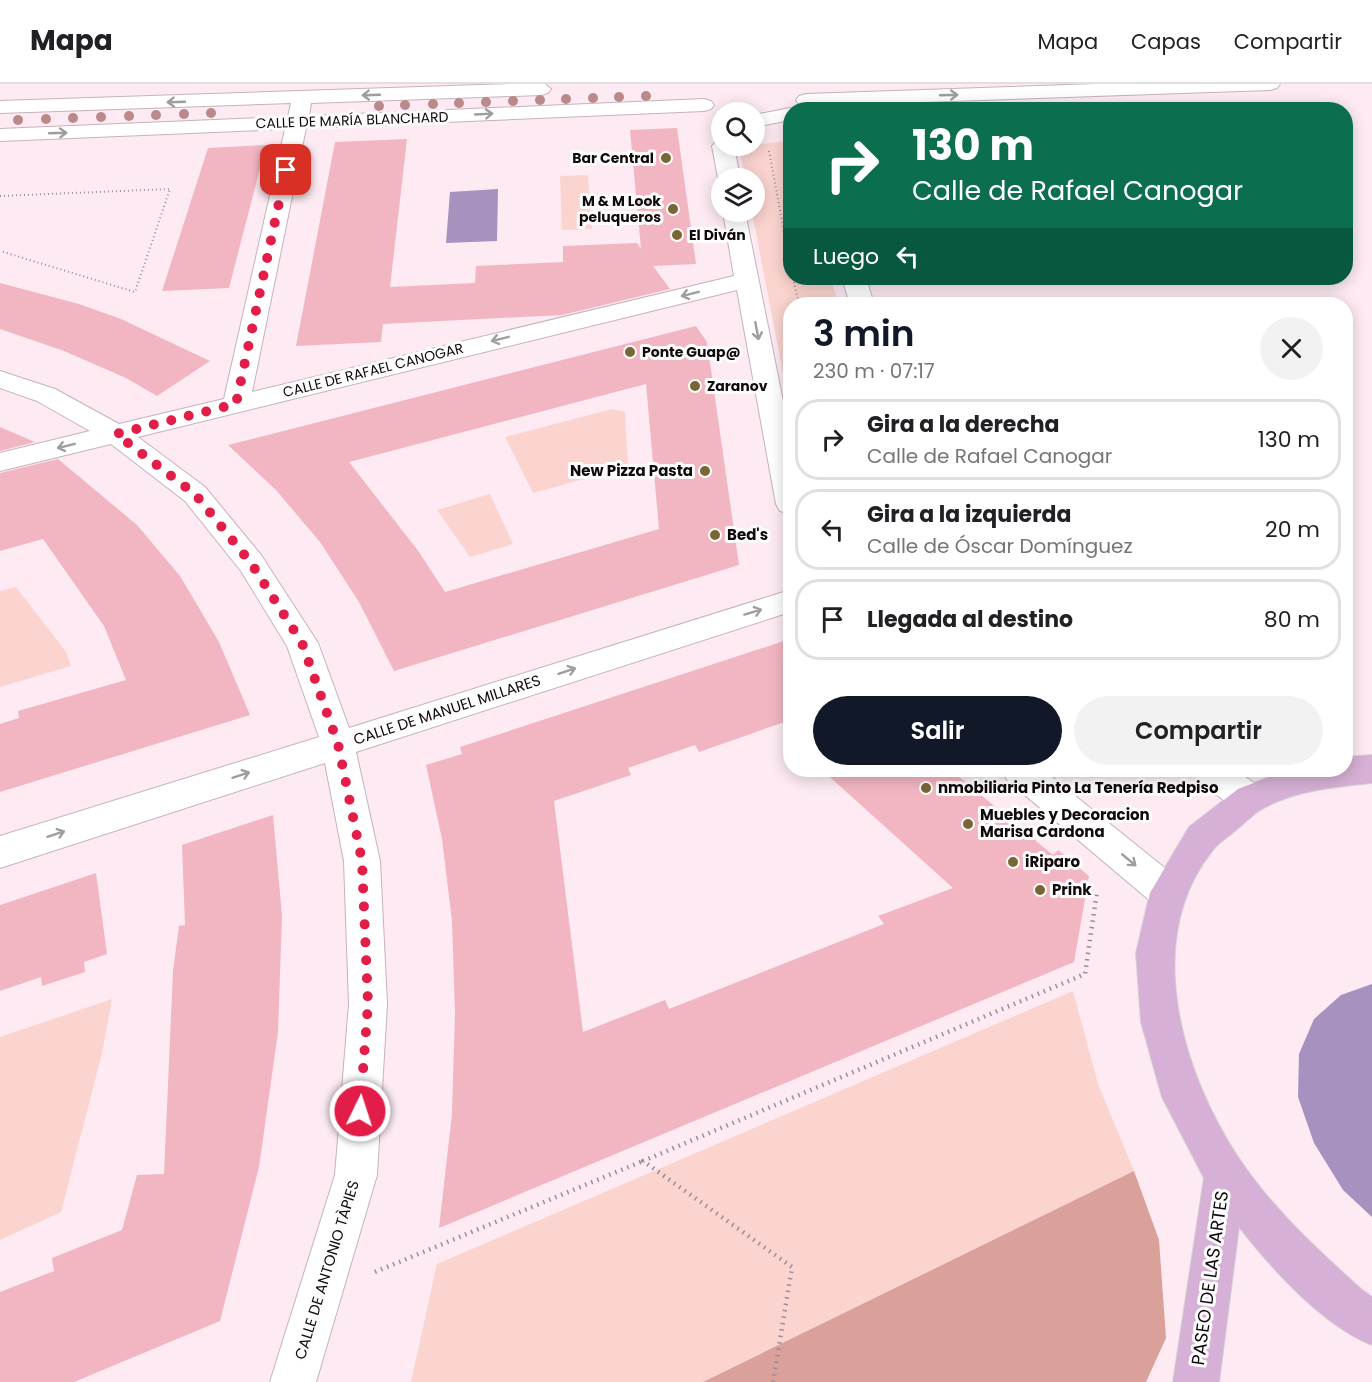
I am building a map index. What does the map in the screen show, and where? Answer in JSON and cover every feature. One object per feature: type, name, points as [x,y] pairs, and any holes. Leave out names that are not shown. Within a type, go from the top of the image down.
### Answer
[{"type":"main road","points":[[1353,771],[1372,769]]},
{"type":"main road","points":[[1307,777],[1250,799],[1202,838],[1168,893],[1155,953],[1160,1022],[1182,1097],[1225,1175],[1279,1243],[1345,1305],[1372,1323]]},
{"type":"main road","name":"PASEO DE LAS ARTES","points":[[1196,1382],[1225,1175]]},
{"type":"street","points":[[802,102],[1270,84]]},
{"type":"street","name":"CALLE DE MARÍA BLANCHARD","points":[[0,107],[304,91],[555,89]]},
{"type":"street","points":[[236,404],[304,91]]},
{"type":"street","points":[[703,94],[711,110]]},
{"type":"street","name":"CALLE DE MARÍA BLANCHARD","points":[[0,135],[296,123],[703,94]]},
{"type":"street","points":[[765,119],[783,115]]},
{"type":"street","points":[[737,222],[783,468]]},
{"type":"street","name":"CALLE DE RAFAEL CANOGAR","points":[[0,462],[747,280]]},
{"type":"street","name":"CALLE DE ANTONIO TÀPIES","points":[[0,379],[45,395],[116,434],[195,494],[251,563],[302,643],[338,744],[362,861],[368,1004],[356,1175],[293,1382]]},
{"type":"street","name":"CALLE DE MANUEL MILLARES","points":[[0,852],[783,603]]},
{"type":"street","points":[[1027,777],[1168,893]]},
{"type":"street","points":[[1220,777],[1250,799]]},
{"type":"path","points":[[767,144],[783,227]]},
{"type":"path","points":[[0,196],[170,189],[135,292],[0,250]]},
{"type":"path","points":[[321,1295],[1085,974],[1098,889]]},
{"type":"path","points":[[643,1161],[792,1267],[773,1382]]},
{"type":"shaded area","points":[[783,142],[783,285],[833,285],[836,297],[783,297],[783,374],[754,222],[765,222],[765,168],[743,168],[741,156],[765,156],[765,143]]},
{"type":"shaded area","points":[[588,175],[592,229],[562,230],[560,176]]},
{"type":"shaded area","points":[[498,189],[497,241],[446,243],[450,192]]},
{"type":"shaded area","points":[[612,409],[625,412],[628,467],[533,493],[505,437]]},
{"type":"shaded area","points":[[490,494],[513,544],[470,557],[437,510]]},
{"type":"shaded area","points":[[16,587],[66,652],[71,666],[0,687],[0,591]]},
{"type":"shaded area","points":[[1372,984],[1372,1217],[1343,1190],[1314,1143],[1298,1097],[1299,1054],[1314,1019],[1341,995]]},
{"type":"shaded area","points":[[1073,991],[1098,1084],[1134,1171],[703,1382],[411,1382],[437,1264]]},
{"type":"shaded area","points":[[112,999],[102,1053],[61,1212],[0,1240],[0,1037]]},
{"type":"shaded area","points":[[1134,1171],[1159,1240],[1166,1338],[1146,1382],[703,1382]]},
{"type":"building","points":[[677,128],[696,264],[653,266],[670,289],[562,315],[383,324],[381,342],[296,346],[335,142],[407,139],[390,287],[475,283],[476,266],[563,262],[563,246],[637,243],[641,249],[630,130]]},
{"type":"building","points":[[266,145],[229,288],[162,291],[208,148]]},
{"type":"building","points":[[0,283],[79,304],[121,319],[210,361],[157,396],[126,378],[64,351],[0,329]]},
{"type":"building","points":[[696,326],[707,342],[739,565],[394,671],[359,602],[320,542],[276,490],[228,445]],"holes":[[[646,384],[659,529],[445,592],[419,552],[349,462]]]},
{"type":"building","points":[[0,427],[35,442],[0,451]]},
{"type":"building","points":[[58,459],[137,525],[180,576],[219,642],[250,715],[0,792],[0,724],[19,718],[18,711],[126,680],[104,626],[43,539],[0,551],[0,473]]},
{"type":"building","points":[[783,641],[783,722],[699,752],[695,745],[628,768],[631,775],[554,801],[583,1032],[665,1000],[669,1009],[884,924],[878,916],[953,888],[830,777],[959,777],[1053,855],[1058,850],[1089,876],[1074,962],[439,1228],[452,1114],[455,1012],[452,921],[442,839],[426,765],[462,754],[460,747]]},
{"type":"building","points":[[273,815],[282,916],[278,1032],[259,1167],[220,1321],[74,1382],[0,1382],[0,1292],[54,1271],[52,1258],[122,1230],[137,1175],[164,1174],[173,971],[179,926],[185,925],[182,845]]},
{"type":"building","points":[[96,873],[107,954],[84,962],[85,972],[42,986],[41,977],[0,991],[0,905]]},
{"type":"place","name":"Bar Central","points":[[666,158]]},
{"type":"place","name":"M & M Look peluqueros","points":[[673,209]]},
{"type":"place","name":"El Diván","points":[[677,235]]},
{"type":"place","name":"Ponte Guap@","points":[[630,352]]},
{"type":"place","name":"Zaranov","points":[[695,386]]},
{"type":"place","name":"New Pizza Pasta","points":[[705,471]]},
{"type":"place","name":"Bed's","points":[[715,535]]},
{"type":"place","name":"nmobiliaria Pinto La Tenería Redpiso","points":[[926,788]]},
{"type":"place","name":"Muebles y Decoracion Marisa Cardona","points":[[968,824]]},
{"type":"place","name":"iRiparo","points":[[1013,862]]},
{"type":"place","name":"Prink","points":[[1040,890]]},
{"type":"route","points":[[286,170],[236,404],[116,434],[195,494],[251,563],[302,643],[338,744],[362,861],[368,1004],[360,1111]]}]
